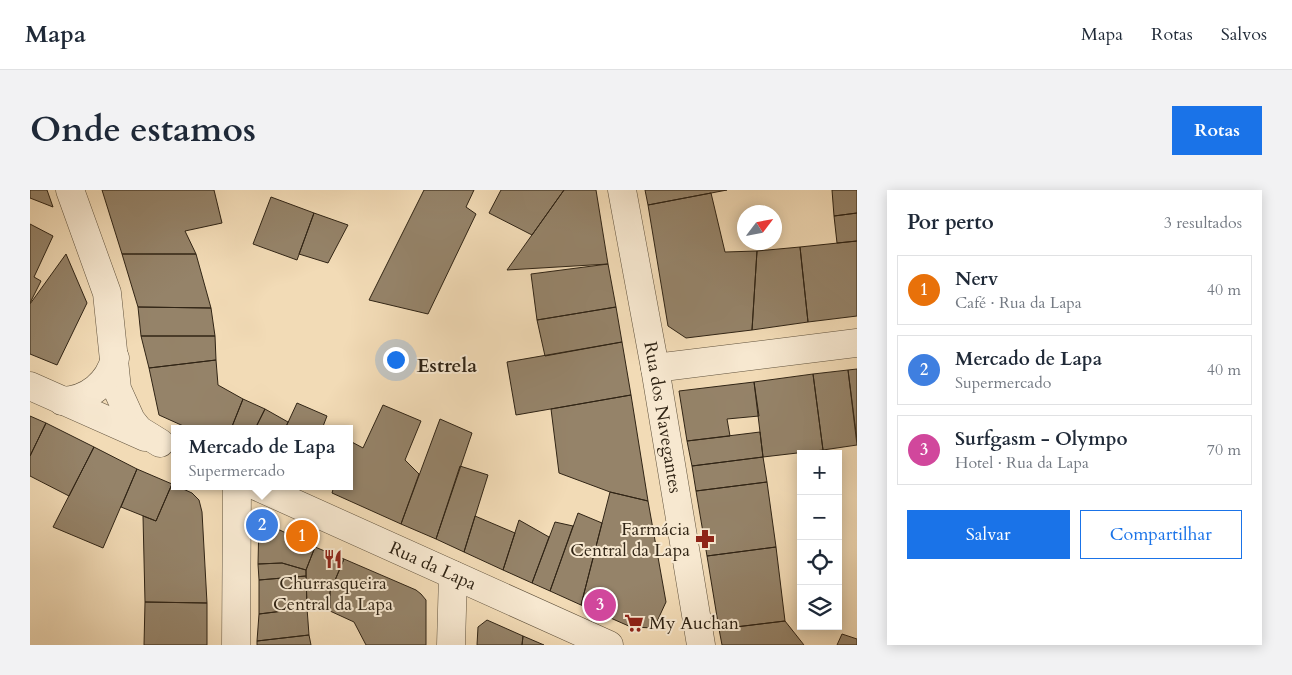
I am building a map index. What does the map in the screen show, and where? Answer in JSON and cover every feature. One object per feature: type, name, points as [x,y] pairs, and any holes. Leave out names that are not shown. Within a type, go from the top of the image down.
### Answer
[{"type":"street","points":[[70,190],[107,293],[118,390],[131,420],[139,430],[167,446]]},
{"type":"street","name":"Rua dos Navegantes","points":[[622,190],[655,368],[701,645]]},
{"type":"street","points":[[655,368],[857,343]]},
{"type":"street","points":[[62,400],[76,399],[97,388],[108,377],[115,358]]},
{"type":"street","points":[[30,386],[167,446]]},
{"type":"street","points":[[236,645],[237,490]]},
{"type":"street","name":"Rua da Lapa","points":[[265,490],[609,645]]},
{"type":"street","points":[[451,645],[453,575]]},
{"type":"building","points":[[30,190],[47,190],[53,207],[30,198]]},
{"type":"building","points":[[102,190],[214,190],[222,223],[185,231],[196,254],[122,254]]},
{"type":"building","points":[[424,190],[474,190],[466,207],[476,214],[428,314],[369,300]]},
{"type":"building","points":[[501,190],[564,190],[532,235],[489,213]]},
{"type":"building","points":[[564,190],[596,190],[608,264],[507,270]]},
{"type":"building","points":[[645,190],[727,190],[648,205]]},
{"type":"building","points":[[832,190],[857,190],[857,213],[834,216]]},
{"type":"building","points":[[711,193],[725,252],[757,251],[752,330],[686,338],[668,326],[648,205]]},
{"type":"building","points":[[271,197],[314,213],[297,260],[253,244]]},
{"type":"building","points":[[314,213],[348,225],[328,263],[299,254]]},
{"type":"building","points":[[857,213],[857,241],[837,243],[834,216]]},
{"type":"building","points":[[30,224],[53,236],[34,277],[41,281],[30,303]]},
{"type":"building","points":[[857,241],[857,316],[808,322],[800,247]]},
{"type":"building","points":[[800,247],[808,322],[752,330],[757,251]]},
{"type":"building","points":[[66,254],[87,303],[57,365],[30,354],[30,304]]},
{"type":"building","points":[[122,254],[196,254],[211,308],[138,307]]},
{"type":"building","points":[[608,264],[616,307],[537,320],[531,274]]},
{"type":"building","points":[[138,307],[211,308],[215,336],[141,336]]},
{"type":"building","points":[[616,307],[622,342],[545,356],[537,320]]},
{"type":"building","points":[[141,336],[215,336],[216,360],[149,368]]},
{"type":"building","points":[[622,342],[631,395],[516,415],[507,362]]},
{"type":"building","points":[[216,360],[218,385],[243,399],[233,425],[181,425],[159,415],[149,368]]},
{"type":"building","points":[[857,369],[857,440],[848,370]]},
{"type":"building","points":[[848,370],[857,445],[823,450],[813,374]]},
{"type":"building","points":[[813,374],[823,450],[797,450],[797,453],[763,457],[754,382]]},
{"type":"building","points":[[754,382],[759,416],[727,419],[730,436],[687,441],[679,391]]},
{"type":"building","points":[[631,395],[648,501],[610,492],[559,473],[551,409]]},
{"type":"building","points":[[243,399],[265,409],[257,425],[233,425]]},
{"type":"building","points":[[297,403],[327,416],[324,425],[287,425]]},
{"type":"building","points":[[383,405],[421,421],[405,460],[419,474],[401,524],[332,493],[333,490],[353,490],[353,443],[363,448]]},
{"type":"building","points":[[265,409],[288,422],[287,425],[257,425]]},
{"type":"building","points":[[30,416],[46,423],[30,456]]},
{"type":"building","points":[[440,419],[472,433],[436,539],[401,524]]},
{"type":"building","points":[[46,423],[94,447],[69,496],[30,476],[30,456]]},
{"type":"building","points":[[760,432],[763,457],[692,466],[687,441]]},
{"type":"building","points":[[94,447],[137,469],[103,548],[53,527]]},
{"type":"building","points":[[763,457],[767,482],[696,491],[692,466]]},
{"type":"building","points":[[460,466],[488,475],[464,552],[436,539]]},
{"type":"building","points":[[137,469],[171,484],[156,521],[121,507]]},
{"type":"building","points":[[767,482],[776,547],[707,556],[696,491]]},
{"type":"building","points":[[171,486],[171,490],[185,490],[192,493],[199,500],[202,512],[207,603],[145,602],[143,516],[156,521]]},
{"type":"building","points":[[610,492],[648,501],[666,602],[654,628],[631,627],[581,605]]},
{"type":"building","points":[[578,513],[602,523],[581,605],[550,591]]},
{"type":"building","points":[[475,516],[515,533],[503,570],[464,552]]},
{"type":"building","points":[[259,520],[315,547],[306,570],[282,563],[258,564]]},
{"type":"building","points":[[519,520],[549,537],[532,583],[503,570]]},
{"type":"building","points":[[555,522],[573,526],[550,591],[532,583]]},
{"type":"building","points":[[315,547],[344,559],[330,592],[330,611],[307,608],[306,570]]},
{"type":"building","points":[[776,547],[785,621],[719,629],[707,556]]},
{"type":"building","points":[[344,559],[416,590],[421,594],[426,600],[426,645],[366,645],[354,622],[330,611],[330,592]]},
{"type":"building","points":[[282,563],[306,570],[306,576],[259,580],[258,564]]},
{"type":"building","points":[[306,576],[307,608],[259,614],[259,580]]},
{"type":"building","points":[[145,602],[207,603],[207,645],[144,645]]},
{"type":"building","points":[[307,608],[309,635],[257,641],[259,614]]},
{"type":"building","points":[[487,620],[523,636],[522,645],[477,645],[478,627]]},
{"type":"building","points":[[785,621],[804,645],[722,645],[719,629]]},
{"type":"building","points":[[842,634],[857,639],[857,645],[837,645]]},
{"type":"building","points":[[309,635],[311,645],[257,645],[257,641]]},
{"type":"building","points":[[523,636],[544,645],[522,645]]},
{"type":"place","name":"Mercado de Lapa","points":[[262,525]]},
{"type":"place","name":"Nerv","points":[[302,536]]},
{"type":"place","name":"Farmácia Central da Lapa","points":[[705,539]]},
{"type":"place","name":"Churrasqueira Central da Lapa","points":[[333,559]]},
{"type":"place","name":"Surfgasm - Olympo","points":[[600,605]]},
{"type":"place","name":"My Auchan","points":[[634,623]]},
{"type":"district","name":"Estrela","points":[[447,365]]}]
